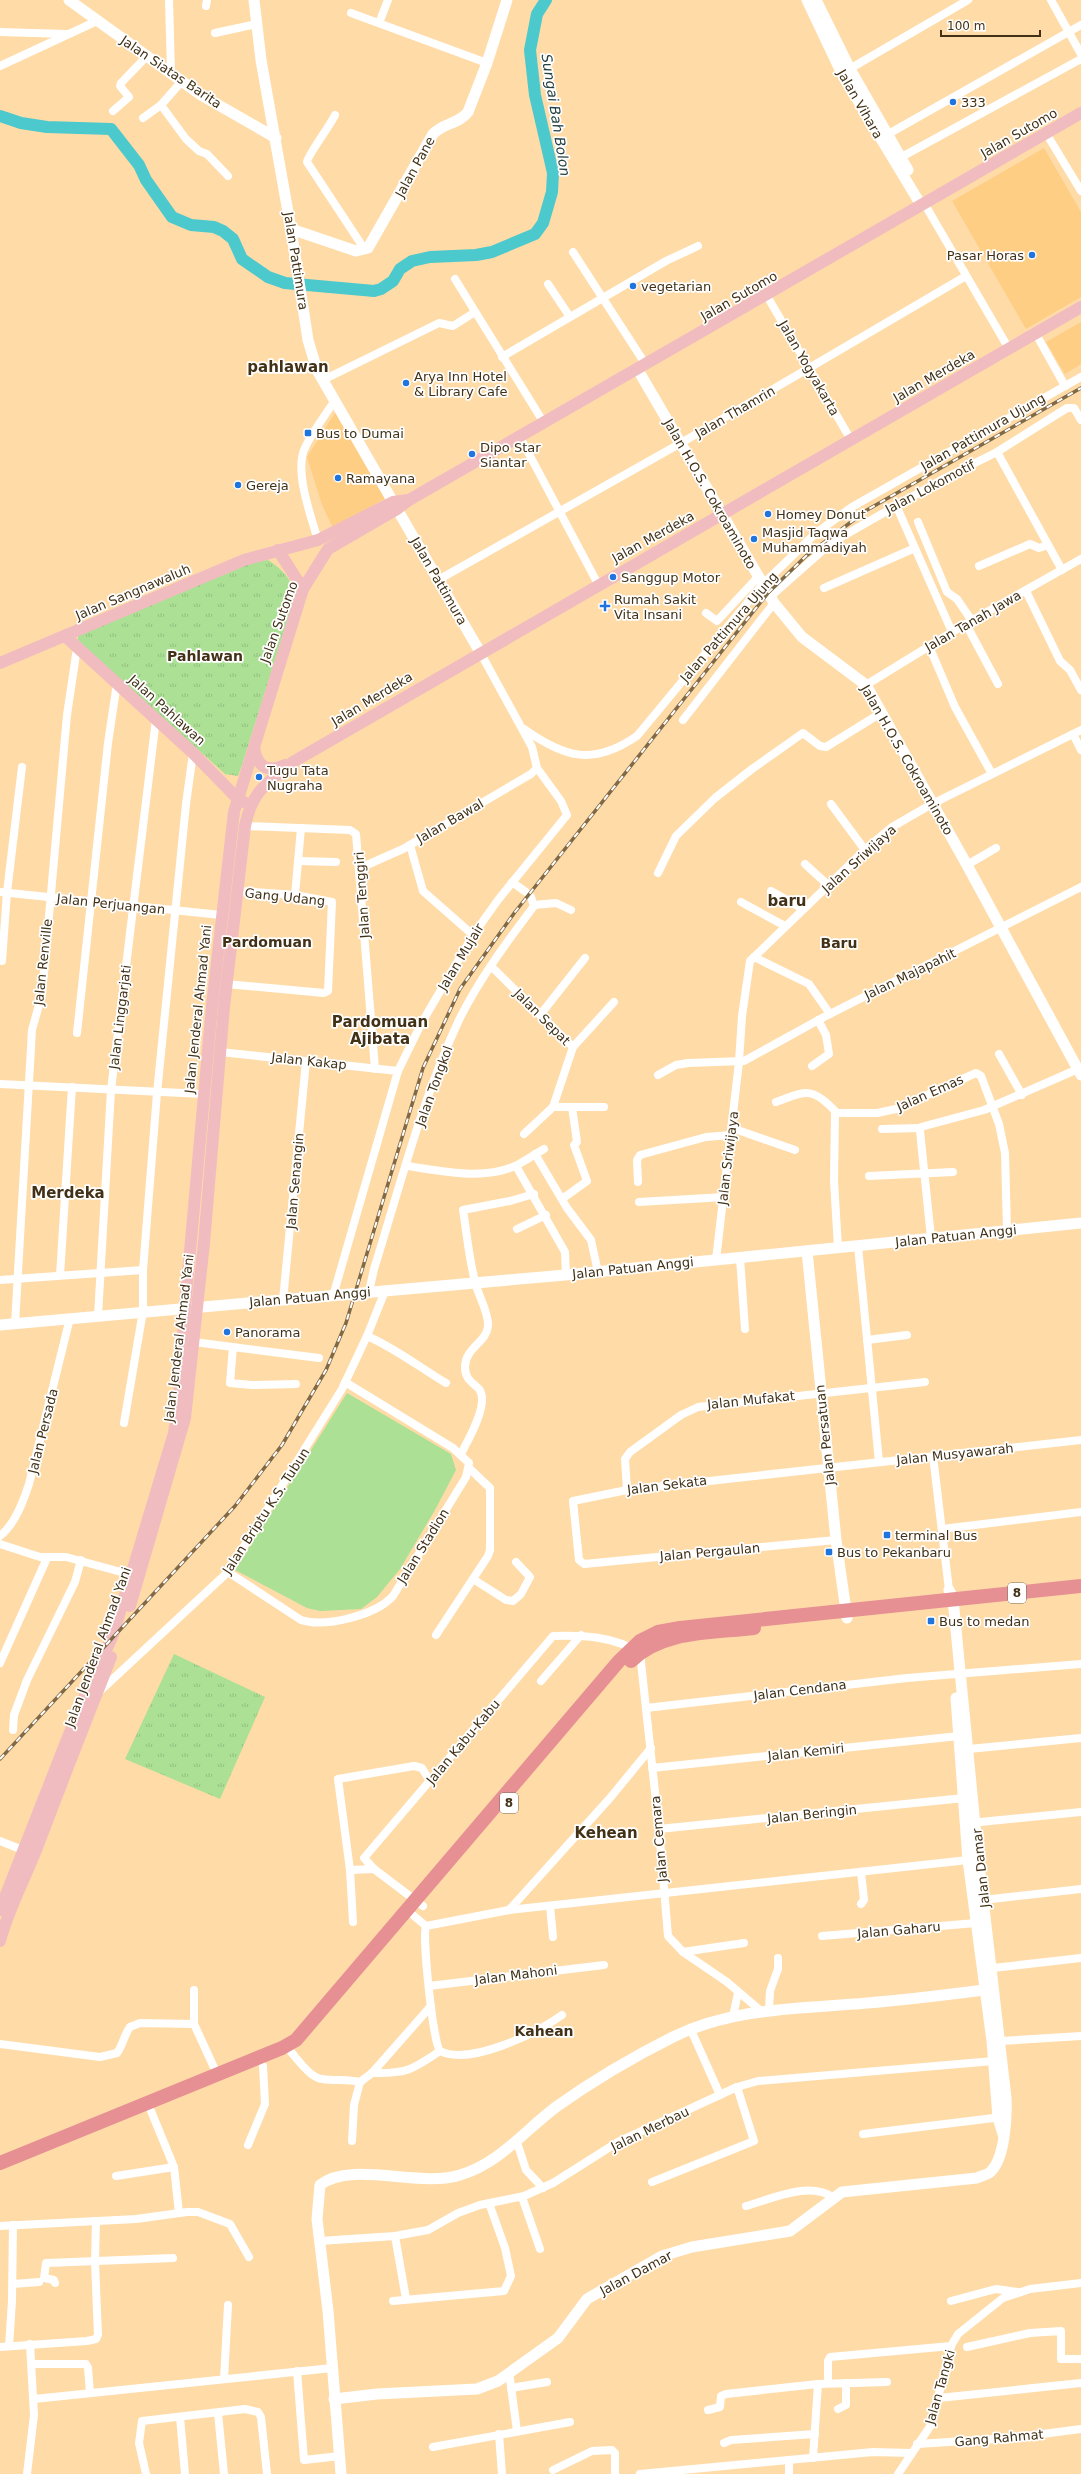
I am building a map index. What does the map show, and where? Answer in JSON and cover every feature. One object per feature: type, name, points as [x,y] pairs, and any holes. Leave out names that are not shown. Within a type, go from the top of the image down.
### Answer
[{"type":"highway","name":"8","points":[[0,2172],[263,2066],[291,2052],[316,2033],[418,1908],[624,1667],[636,1650],[682,1636],[950,1600],[1081,1586]]},
{"type":"highway","name":"8","points":[[950,1600],[1081,1593]]},
{"type":"highway","name":"8","points":[[0,2163],[282,2048],[296,2040],[418,1908]]},
{"type":"main road","name":"Jalan Sutomo","points":[[318,540],[409,500],[767,296],[924,203],[1081,113]]},
{"type":"main road","name":"Jalan Merdeka","points":[[250,805],[267,783],[293,762],[480,652],[598,584],[722,516],[1081,307]]},
{"type":"main road","name":"Jalan Sutomo","points":[[238,799],[246,777],[254,743],[303,589],[328,549],[395,506]]},
{"type":"main road","name":"Jalan Sangnawaluh","points":[[0,663],[244,560],[318,540]]},
{"type":"main road","points":[[278,550],[303,589]]},
{"type":"main road","name":"Jalan Pahlawan","points":[[65,636],[193,753],[238,799],[250,805]]},
{"type":"main road","points":[[254,743],[255,757],[263,768],[270,770],[293,762]]},
{"type":"main road","name":"Jalan Jenderal Ahmad Yani","points":[[0,1910],[19,1874],[97,1693],[125,1623],[178,1433],[194,1342],[208,1202],[220,1052],[218,1007],[222,911],[231,824],[238,799]]},
{"type":"main road","name":"Jalan Jenderal Ahmad Yani","points":[[178,1433],[185,1307],[202,1107],[218,1007],[226,984],[245,826],[250,805]]},
{"type":"main road","points":[[222,911],[236,909]]},
{"type":"main road","points":[[202,1107],[216,1108]]},
{"type":"main road","points":[[194,1201],[208,1202]]},
{"type":"main road","name":"Jalan Jenderal Ahmad Yani","points":[[0,1941],[25,1851],[79,1709],[111,1640],[166,1475]]},
{"type":"street","name":"Jalan Siatas Barita","points":[[69,0],[96,21],[182,81],[276,138]]},
{"type":"street","points":[[169,0],[171,73]]},
{"type":"street","name":"Jalan Pattimura","points":[[254,0],[308,340],[317,370],[480,652]]},
{"type":"street","points":[[379,23],[388,0]]},
{"type":"street","name":"Jalan Pane","points":[[365,250],[372,244],[433,134],[437,129],[464,117],[468,112],[488,63],[507,0]]},
{"type":"street","name":"Jalan Vihara","points":[[807,0],[823,23]]},
{"type":"street","name":"Jalan Vihara","points":[[816,0],[823,23],[846,71],[897,160],[924,203]]},
{"type":"street","points":[[846,71],[968,0]]},
{"type":"street","points":[[1051,0],[1081,54]]},
{"type":"street","points":[[351,13],[488,63]]},
{"type":"street","points":[[0,66],[96,21]]},
{"type":"street","points":[[215,33],[257,24]]},
{"type":"street","points":[[884,137],[1081,25]]},
{"type":"street","points":[[0,32],[69,34]]},
{"type":"street","points":[[113,111],[129,97],[120,86],[121,83],[147,56]]},
{"type":"street","points":[[897,160],[1081,58]]},
{"type":"street","points":[[143,118],[161,105],[182,81]]},
{"type":"street","points":[[161,105],[186,139],[199,152],[207,154],[228,176]]},
{"type":"street","points":[[291,229],[356,251],[365,250],[307,162],[307,156],[322,140],[335,115]]},
{"type":"street","points":[[1046,133],[1081,191]]},
{"type":"street","points":[[924,203],[1009,349]]},
{"type":"street","points":[[502,356],[698,246]]},
{"type":"street","name":"Jalan H.O.S. Cokroaminoto","points":[[573,252],[642,367],[681,443],[772,600],[802,637],[866,685],[967,864],[1079,1072]]},
{"type":"street","name":"Jalan Thamrin","points":[[438,580],[681,443],[966,276]]},
{"type":"street","points":[[455,279],[544,424]]},
{"type":"street","points":[[548,284],[570,317]]},
{"type":"street","name":"Jalan Yogyakarta","points":[[767,296],[808,369],[852,440]]},
{"type":"street","points":[[323,380],[439,323],[453,326],[475,312]]},
{"type":"street","points":[[1036,334],[1065,386]]},
{"type":"street","name":"Jalan Pattimura Ujung","points":[[523,728],[542,742],[561,751],[580,755],[597,755],[619,748],[636,736],[760,581],[816,533],[852,507],[1081,377]]},
{"type":"street","points":[[318,540],[303,482],[301,461],[304,449],[335,400]]},
{"type":"street","name":"Jalan Lokomotif","points":[[683,720],[772,600],[831,542],[896,505],[997,452],[1069,407],[1074,408],[1081,420]]},
{"type":"street","points":[[520,437],[598,584]]},
{"type":"street","points":[[997,452],[1062,570]]},
{"type":"street","points":[[896,505],[952,632]]},
{"type":"street","points":[[918,522],[947,592],[957,599],[998,684]]},
{"type":"street","points":[[979,566],[1030,544],[1039,548],[1048,545]]},
{"type":"street","points":[[824,588],[915,548]]},
{"type":"street","name":"Jalan Tanah Jawa","points":[[866,685],[952,632],[1026,592],[1081,559]]},
{"type":"street","points":[[706,613],[717,621],[760,581]]},
{"type":"street","points":[[1026,592],[1060,661],[1070,670],[1081,690]]},
{"type":"street","points":[[929,646],[954,707],[992,774]]},
{"type":"street","name":"Jalan Renville","points":[[15,1324],[32,1030],[42,994],[49,897],[66,715],[77,648]]},
{"type":"street","name":"Jalan Mujair","points":[[333,1296],[398,1071],[421,1024],[473,935],[512,882],[567,815],[561,801],[537,768],[532,747],[523,728],[480,652]]},
{"type":"street","points":[[77,1033],[108,743],[116,683]]},
{"type":"street","points":[[658,873],[676,836],[715,798],[752,769],[804,733],[820,746],[826,747],[882,713]]},
{"type":"street","name":"Jalan Linggarjati","points":[[98,1316],[111,1090],[156,719]]},
{"type":"street","name":"Jalan Sriwijaya","points":[[716,1260],[739,1062],[748,968],[754,957],[865,850],[892,827],[932,804],[1081,730]]},
{"type":"street","points":[[1073,734],[1081,750]]},
{"type":"street","points":[[124,1423],[143,1311],[143,1270],[157,1093],[175,911],[193,753]]},
{"type":"street","points":[[2,961],[4,892],[22,767]]},
{"type":"street","name":"Jalan Bawal","points":[[360,868],[410,845],[531,774],[537,768]]},
{"type":"street","points":[[831,804],[865,850]]},
{"type":"street","name":"Jalan Tenggiri","points":[[245,826],[353,831],[358,837],[375,1069]]},
{"type":"street","points":[[295,895],[301,828]]},
{"type":"street","points":[[410,845],[423,891],[473,935]]},
{"type":"street","points":[[967,864],[996,848]]},
{"type":"street","points":[[298,862],[336,862]]},
{"type":"street","points":[[805,864],[828,885]]},
{"type":"street","points":[[512,882],[530,898],[552,903],[571,910]]},
{"type":"street","name":"Jalan Majapahit","points":[[739,1062],[818,1020],[1081,887]]},
{"type":"street","points":[[771,891],[803,909]]},
{"type":"street","name":"Jalan Perjuangan","points":[[4,892],[133,905],[175,911],[222,911]]},
{"type":"street","name":"Gang Udang","points":[[226,984],[327,992],[333,904],[330,901],[295,895],[238,892]]},
{"type":"street","name":"Jalan Tongkol","points":[[369,1292],[374,1269],[432,1086],[460,1019],[530,898]]},
{"type":"street","points":[[742,902],[785,926]]},
{"type":"street","points":[[754,957],[809,984],[830,1014]]},
{"type":"street","points":[[540,1014],[585,958]]},
{"type":"street","name":"Jalan Sepat","points":[[491,966],[573,1047],[553,1107],[524,1134]]},
{"type":"street","points":[[573,1047],[614,1002]]},
{"type":"street","points":[[812,1066],[829,1054],[826,1035],[818,1020]]},
{"type":"street","name":"Jalan Kakap","points":[[220,1052],[398,1071]]},
{"type":"street","points":[[999,1054],[1022,1095]]},
{"type":"street","name":"Jalan Senangin","points":[[283,1300],[306,1061]]},
{"type":"street","points":[[658,1075],[676,1065],[688,1063],[739,1062]]},
{"type":"street","points":[[882,1128],[920,1128],[924,1125],[948,1121],[993,1107],[1079,1072]]},
{"type":"street","name":"Jalan Emas","points":[[836,1112],[877,1113],[896,1109],[976,1073],[981,1076],[993,1107]]},
{"type":"street","points":[[0,1084],[157,1093],[204,1094]]},
{"type":"street","points":[[60,1275],[72,1087]]},
{"type":"street","points":[[776,1102],[801,1093],[810,1092],[828,1103],[836,1112],[834,1116],[834,1181],[838,1248]]},
{"type":"street","points":[[553,1107],[604,1107]]},
{"type":"street","points":[[562,1199],[587,1182],[575,1146],[577,1142],[572,1107]]},
{"type":"street","points":[[993,1107],[1006,1153],[1007,1231]]},
{"type":"street","points":[[920,1128],[931,1238]]},
{"type":"street","points":[[638,1182],[639,1156],[706,1137],[731,1132],[796,1150]]},
{"type":"street","points":[[407,1166],[459,1173],[491,1172],[516,1166],[544,1149]]},
{"type":"street","points":[[534,1154],[562,1199],[591,1240],[598,1272]]},
{"type":"street","points":[[516,1166],[534,1194],[566,1252],[566,1275]]},
{"type":"street","points":[[869,1176],[924,1175],[953,1172]]},
{"type":"street","points":[[461,1454],[476,1424],[483,1398],[479,1389],[469,1382],[465,1367],[468,1356],[475,1345],[486,1335],[488,1325],[476,1283],[463,1210],[510,1201],[534,1194]]},
{"type":"street","points":[[639,1202],[724,1197]]},
{"type":"street","points":[[517,1229],[546,1215]]},
{"type":"street","name":"Jalan Patuan Anggi","points":[[0,1325],[185,1307],[385,1292],[598,1272],[1081,1223]]},
{"type":"street","points":[[858,1246],[879,1462]]},
{"type":"street","name":"Jalan Persatuan","points":[[807,1251],[836,1540],[846,1615]]},
{"type":"street","points":[[740,1258],[745,1329]]},
{"type":"street","points":[[0,1280],[101,1271],[143,1270]]},
{"type":"street","name":"Jalan Briptu K.S. Tubun","points":[[97,1693],[228,1572],[345,1382],[367,1336],[385,1292]]},
{"type":"street","name":"Jalan Persada","points":[[0,1536],[6,1531],[22,1505],[29,1484],[70,1318]]},
{"type":"street","points":[[367,1336],[391,1346],[402,1357],[446,1383]]},
{"type":"street","points":[[866,1340],[907,1336]]},
{"type":"street","points":[[194,1342],[319,1358]]},
{"type":"street","points":[[233,1347],[230,1383],[252,1385],[296,1384]]},
{"type":"street","points":[[345,1382],[461,1454],[469,1463],[469,1468],[487,1484],[491,1493],[490,1550],[473,1579],[436,1635]]},
{"type":"street","name":"Jalan Mufakat","points":[[627,1490],[625,1459],[630,1452],[681,1415],[698,1407],[821,1392],[925,1382]]},
{"type":"street","name":"Jalan Musyawarah","points":[[829,1467],[1081,1440]]},
{"type":"street","points":[[933,1456],[950,1600]]},
{"type":"street","name":"Jalan Sekata","points":[[584,1564],[579,1560],[572,1501],[627,1490],[829,1467]]},
{"type":"street","name":"Jalan Stadion","points":[[228,1572],[307,1622],[320,1623],[370,1611],[387,1602],[393,1596],[466,1477],[469,1468]]},
{"type":"street","points":[[942,1529],[1081,1512]]},
{"type":"street","name":"Jalan Pergaulan","points":[[584,1564],[836,1540]]},
{"type":"street","points":[[0,1544],[47,1558],[59,1556],[81,1560],[132,1575]]},
{"type":"street","points":[[0,1663],[47,1558]]},
{"type":"street","points":[[13,1730],[14,1715],[27,1680],[74,1582],[81,1560]]},
{"type":"street","points":[[473,1579],[506,1600],[513,1601],[521,1594],[530,1578],[516,1562]]},
{"type":"street","name":"Jalan Damar","points":[[334,2399],[377,2394],[477,2389],[498,2381],[558,2338],[586,2300],[623,2277],[678,2251],[790,2231],[833,2197],[842,2192],[977,2178],[989,2173],[999,2157],[1003,2136],[1001,2041],[993,1968],[971,1823],[967,1774],[959,1736],[957,1675],[950,1600]]},
{"type":"street","points":[[541,1681],[581,1635]]},
{"type":"street","name":"Jalan Kabu-Kabu","points":[[426,1926],[418,1908],[374,1869],[364,1858],[553,1636],[590,1635],[636,1650]]},
{"type":"street","name":"Jalan Cemara","points":[[636,1650],[651,1748],[670,1946],[683,1952],[765,2011]]},
{"type":"street","name":"Jalan Cendana","points":[[646,1708],[907,1678],[1081,1664]]},
{"type":"street","name":"Jalan Damar","points":[[957,1675],[969,1750],[964,1798],[971,1823],[968,1860],[1002,2117]]},
{"type":"street","name":"Jalan Kemiri","points":[[652,1768],[959,1736]]},
{"type":"street","points":[[969,1750],[1081,1738]]},
{"type":"street","points":[[509,1910],[610,1798],[651,1748]]},
{"type":"street","points":[[352,1922],[350,1870],[338,1779],[414,1766],[422,1768],[430,1781]]},
{"type":"street","name":"Jalan Beringin","points":[[659,1829],[964,1798]]},
{"type":"street","points":[[971,1823],[1081,1812]]},
{"type":"street","points":[[0,1841],[25,1851]]},
{"type":"street","points":[[562,2015],[531,2033],[495,2048],[451,2055],[440,2051],[436,2045],[431,2006],[426,1926],[509,1910],[968,1860]]},
{"type":"street","points":[[350,1870],[374,1869]]},
{"type":"street","points":[[861,1872],[864,1900],[861,1904]]},
{"type":"street","points":[[983,1900],[1081,1889]]},
{"type":"street","points":[[550,1906],[553,1937]]},
{"type":"street","name":"Jalan Gaharu","points":[[822,1936],[976,1923]]},
{"type":"street","points":[[683,1952],[744,1943]]},
{"type":"street","points":[[765,2011],[778,1969],[778,1958]]},
{"type":"street","points":[[993,1968],[1081,1958]]},
{"type":"street","name":"Jalan Mahoni","points":[[429,1986],[604,1965]]},
{"type":"street","points":[[194,1990],[194,2024],[217,2074]]},
{"type":"street","points":[[341,2474],[317,2200],[320,2185],[326,2180],[351,2174],[437,2180],[460,2175],[478,2168],[499,2156],[517,2142],[556,2107],[624,2065],[674,2037],[733,2016],[765,2011],[867,2003],[984,1990]]},
{"type":"street","points":[[733,2016],[738,1993]]},
{"type":"street","points":[[352,2141],[354,2105],[360,2082],[372,2072],[431,2006]]},
{"type":"street","points":[[0,2044],[100,2057],[117,2053],[124,2044],[126,2033],[130,2027],[140,2023],[194,2024]]},
{"type":"street","points":[[691,2030],[720,2095]]},
{"type":"street","points":[[1001,2041],[1081,2036]]},
{"type":"street","points":[[372,2072],[395,2074],[414,2069],[440,2051]]},
{"type":"street","points":[[291,2052],[304,2067],[320,2079],[347,2079],[360,2082]]},
{"type":"street","name":"Jalan Merbau","points":[[320,2241],[395,2236],[428,2230],[458,2213],[489,2203],[522,2197],[543,2188],[618,2142],[737,2087],[758,2081],[994,2061]]},
{"type":"street","points":[[248,2144],[265,2104],[263,2066]]},
{"type":"street","points":[[652,2182],[754,2141],[737,2087]]},
{"type":"street","points":[[151,2111],[174,2166],[179,2213]]},
{"type":"street","points":[[863,2134],[1002,2117]]},
{"type":"street","points":[[517,2142],[526,2170],[543,2188]]},
{"type":"street","points":[[116,2176],[174,2166]]},
{"type":"street","points":[[746,2206],[801,2191],[819,2190],[833,2197]]},
{"type":"street","points":[[522,2197],[540,2249]]},
{"type":"street","points":[[393,2301],[504,2291],[511,2276],[505,2248],[489,2203]]},
{"type":"street","points":[[0,2226],[96,2221],[198,2212],[230,2224],[250,2257]]},
{"type":"street","points":[[0,2347],[30,2344],[87,2342],[96,2339],[98,2335],[95,2262],[96,2221]]},
{"type":"street","points":[[9,2346],[13,2284],[13,2225]]},
{"type":"street","points":[[395,2236],[406,2299]]},
{"type":"street","points":[[55,2283],[54,2280],[44,2278],[46,2263],[173,2258]]},
{"type":"street","points":[[13,2284],[38,2282]]},
{"type":"street","name":"Jalan Tangki","points":[[898,2474],[931,2425],[952,2346],[958,2334],[1003,2298],[1018,2292],[1046,2286],[1081,2283]]},
{"type":"street","points":[[951,2301],[996,2289],[1018,2292]]},
{"type":"street","points":[[224,2379],[228,2305]]},
{"type":"street","points":[[967,2347],[1030,2333],[1061,2331],[1061,2359],[1081,2358]]},
{"type":"street","points":[[27,2474],[34,2399],[30,2344]]},
{"type":"street","points":[[828,2384],[828,2361],[830,2357],[952,2346]]},
{"type":"street","points":[[32,2364],[86,2364],[88,2368],[90,2393]]},
{"type":"street","points":[[34,2399],[332,2368]]},
{"type":"street","points":[[297,2371],[304,2460],[340,2456]]},
{"type":"street","points":[[509,2372],[518,2431]]},
{"type":"street","points":[[511,2388],[547,2382]]},
{"type":"street","points":[[708,2410],[720,2407],[724,2394],[818,2384],[888,2382]]},
{"type":"street","points":[[838,2409],[846,2405],[846,2383]]},
{"type":"street","points":[[813,2458],[818,2384]]},
{"type":"street","points":[[939,2398],[1081,2384]]},
{"type":"street","points":[[146,2474],[139,2443],[140,2424],[145,2420],[245,2409],[258,2412],[261,2417],[267,2474]]},
{"type":"street","points":[[218,2413],[224,2474]]},
{"type":"street","points":[[180,2417],[185,2474]]},
{"type":"street","points":[[433,2447],[570,2422]]},
{"type":"street","name":"Gang Rahmat","points":[[917,2444],[1012,2438],[1081,2429]]},
{"type":"street","points":[[499,2434],[502,2474]]},
{"type":"street","points":[[724,2443],[731,2440],[814,2434]]},
{"type":"street","points":[[553,2470],[592,2451],[612,2450],[615,2453],[615,2474]]},
{"type":"street","points":[[640,2474],[699,2471],[873,2452],[911,2453]]},
{"type":"street","points":[[789,2460],[790,2474]]},
{"type":"shaded area","name":"Pasar Horas","points":[[1044,148],[1081,212],[1081,297],[1026,329],[952,201]]},
{"type":"shaded area","points":[[1081,322],[1081,364],[1065,374],[1046,342]]},
{"type":"shaded area","points":[[338,408],[386,498],[333,528],[322,505],[307,457]]},
{"type":"green space","points":[[268,560],[278,567],[289,579],[295,596],[238,776],[225,774],[78,641],[78,635],[253,562]]},
{"type":"green space","points":[[347,1393],[451,1454],[456,1470],[435,1510],[400,1569],[377,1597],[361,1609],[320,1611],[307,1608],[235,1570]]},
{"type":"green space","points":[[174,1654],[265,1697],[220,1799],[125,1759]]},
{"type":"waterway","name":"Sungai Bah Bolon","points":[[0,116],[21,123],[47,127],[111,129],[139,165],[146,180],[172,217],[191,225],[214,227],[223,231],[233,239],[242,259],[268,277],[285,283],[374,291],[381,289],[393,281],[400,269],[412,261],[430,257],[476,255],[492,252],[535,234],[543,223],[552,192],[553,173],[535,95],[530,50],[537,14],[546,0]]},
{"type":"railway","points":[[0,1759],[235,1506],[282,1445],[326,1370],[346,1323],[423,1068],[460,989],[515,912],[768,593],[806,556],[867,510],[1081,388]]},
{"type":"place","name":"333","points":[[953,102]]},
{"type":"place","name":"Pasar Horas","points":[[1032,255]]},
{"type":"place","name":"vegetarian","points":[[633,286]]},
{"type":"place","name":"Arya Inn Hotel & Library Cafe","points":[[406,383]]},
{"type":"place","name":"Bus to Dumai","points":[[308,433]]},
{"type":"place","name":"Dipo Star Siantar","points":[[472,454]]},
{"type":"place","name":"Ramayana","points":[[338,478]]},
{"type":"place","name":"Gereja","points":[[238,485]]},
{"type":"place","name":"Homey Donut","points":[[768,514]]},
{"type":"place","name":"Masjid Taqwa Muhammadiyah","points":[[754,539]]},
{"type":"place","name":"Sanggup Motor","points":[[613,577]]},
{"type":"place","name":"Rumah Sakit Vita Insani","points":[[605,606]]},
{"type":"place","name":"Tugu Tata Nugraha","points":[[259,777]]},
{"type":"place","name":"Panorama","points":[[227,1332]]},
{"type":"place","name":"terminal Bus","points":[[887,1535]]},
{"type":"place","name":"Bus to Pekanbaru","points":[[829,1552]]},
{"type":"place","name":"Bus to medan","points":[[931,1621]]},
{"type":"district","name":"pahlawan","points":[[288,367]]},
{"type":"district","name":"Pahlawan","points":[[205,656]]},
{"type":"district","name":"baru","points":[[787,901]]},
{"type":"district","name":"Pardomuan","points":[[267,942]]},
{"type":"district","name":"Baru","points":[[839,943]]},
{"type":"district","name":"Pardomuan Ajibata","points":[[380,1030]]},
{"type":"district","name":"Merdeka","points":[[68,1193]]},
{"type":"district","name":"Kehean","points":[[606,1833]]},
{"type":"district","name":"Kahean","points":[[544,2031]]}]
